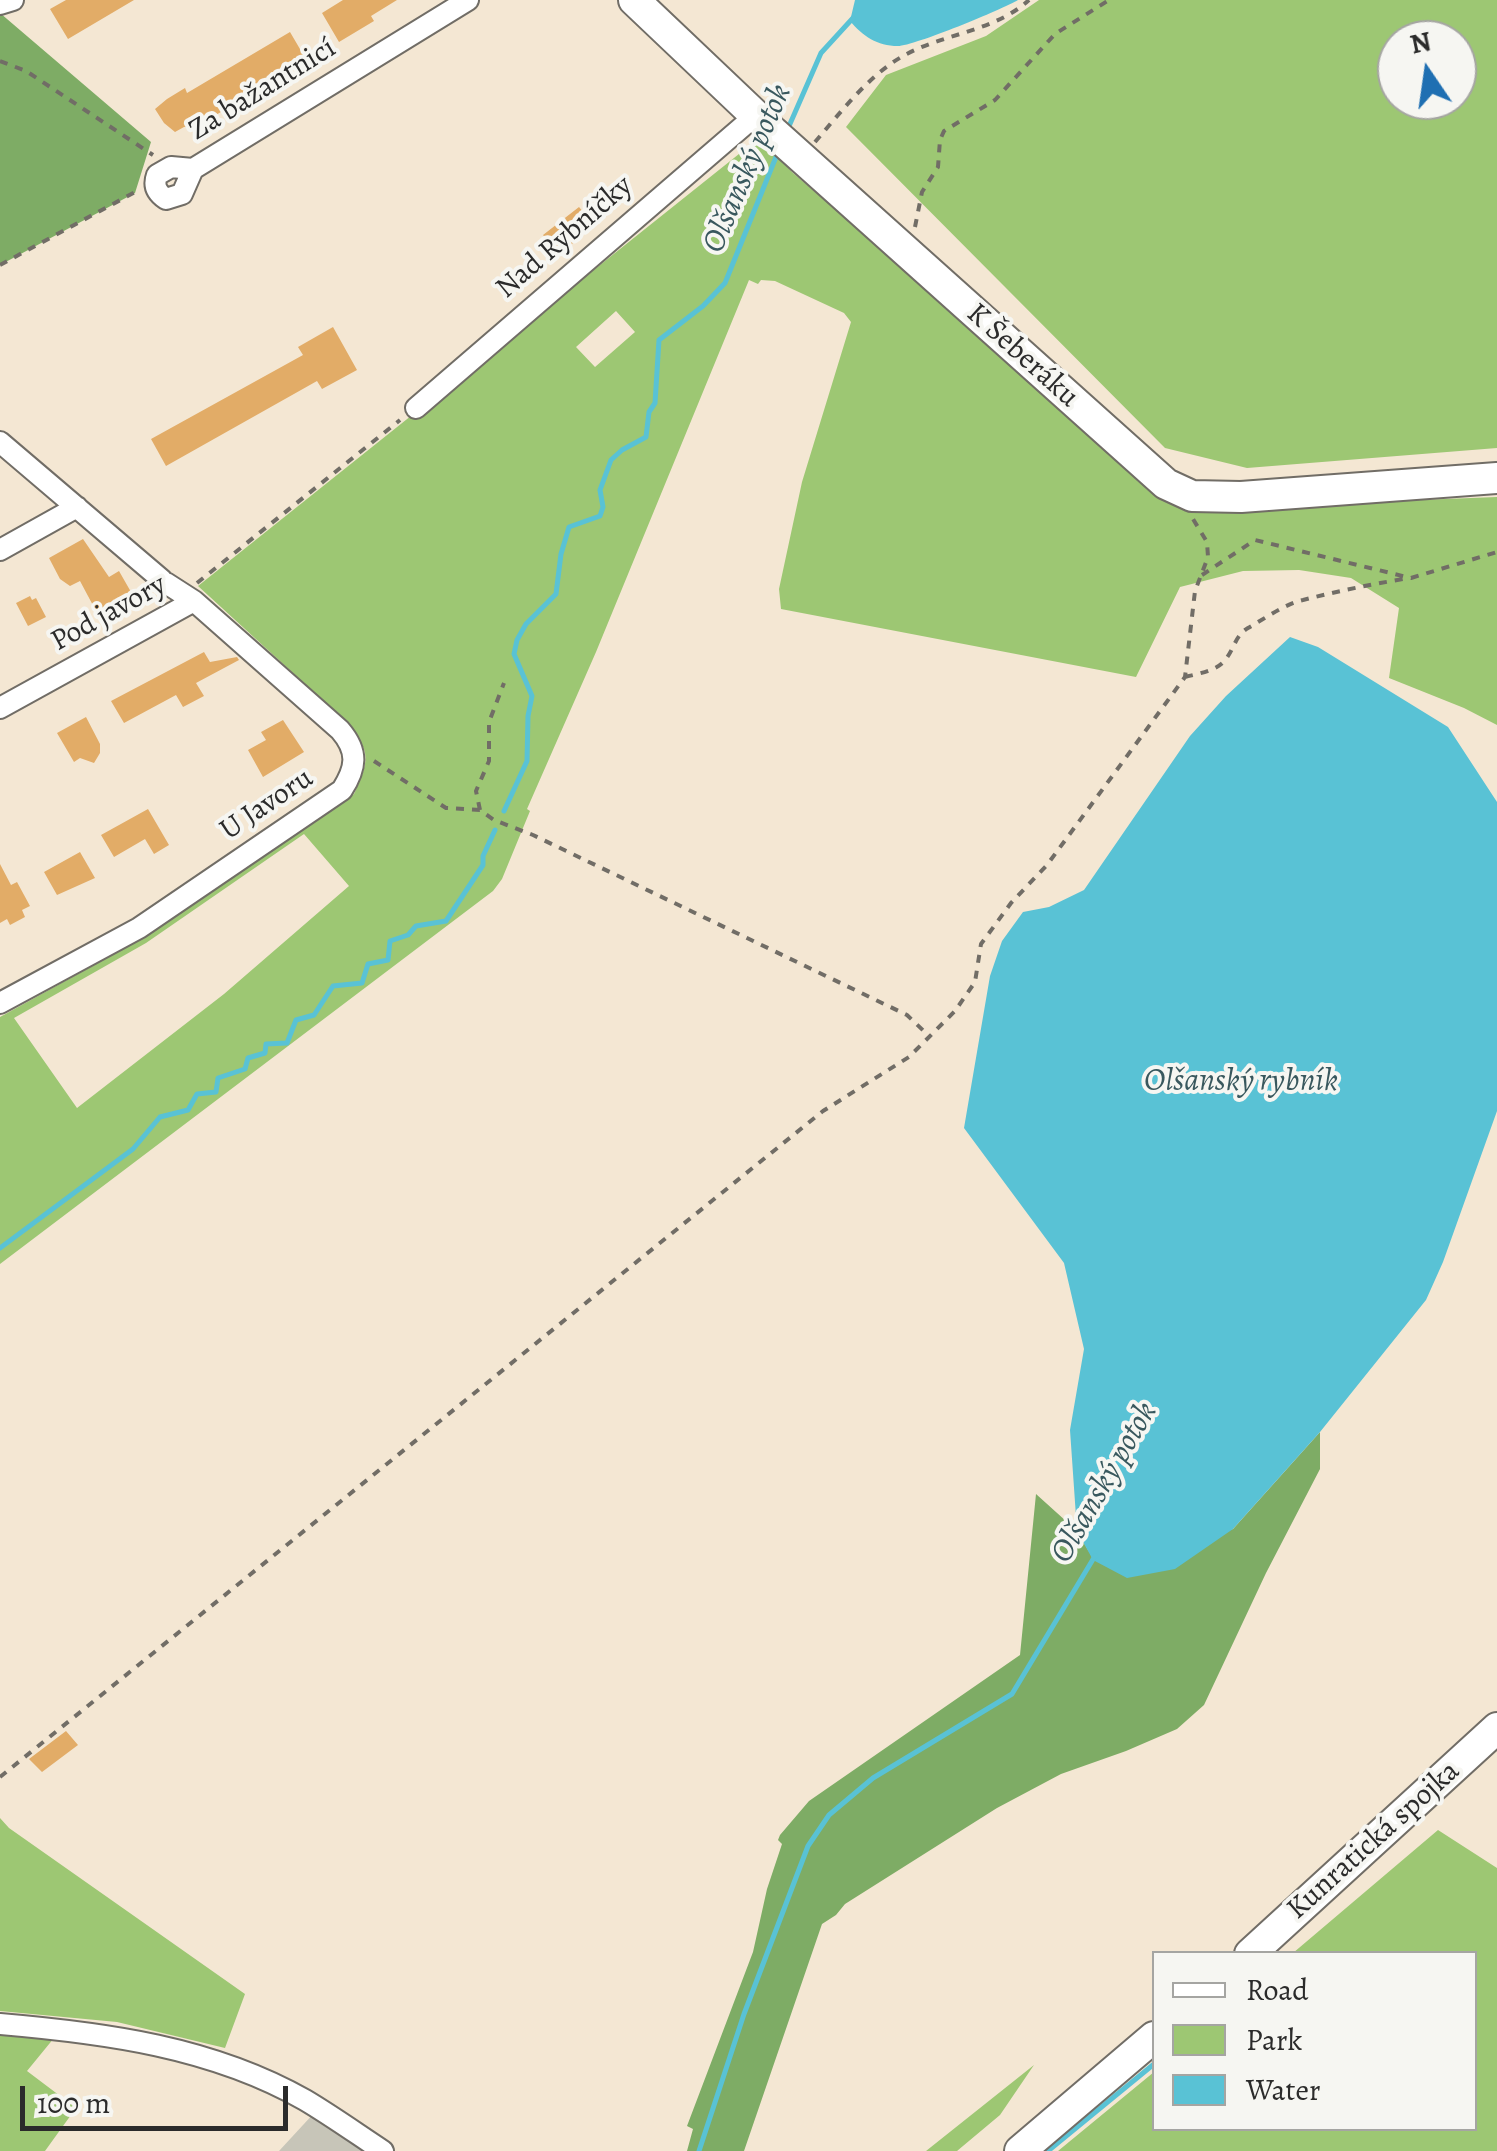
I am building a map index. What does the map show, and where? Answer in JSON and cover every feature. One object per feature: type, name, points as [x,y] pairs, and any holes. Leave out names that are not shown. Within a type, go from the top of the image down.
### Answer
[{"type":"street","name":"Za bažantnicí","points":[[192,169],[182,194],[166,199],[158,193],[163,174],[192,169],[468,0]]},
{"type":"street","name":"K Šeberáku","points":[[634,0],[779,137],[1166,484],[1192,496],[1242,497],[1497,478]]},
{"type":"street","name":"Nad Rybníčky","points":[[416,408],[779,137]]},
{"type":"street","points":[[0,442],[340,730],[354,750],[354,757]]},
{"type":"street","points":[[0,550],[77,507]]},
{"type":"street","name":"Pod javory","points":[[0,708],[176,590]]},
{"type":"street","name":"U Javoru","points":[[0,1003],[139,928],[342,790],[354,772],[354,757]]},
{"type":"street","name":"Kunratická spojka","points":[[1253,1951],[1497,1728]]},
{"type":"street","points":[[0,2024],[89,2032],[184,2051],[304,2099],[383,2151]]},
{"type":"street","points":[[1020,2151],[1152,2039]]},
{"type":"path","points":[[779,137],[859,91],[903,56],[1012,16],[1030,0]]},
{"type":"path","points":[[903,248],[913,236],[922,192],[938,166],[944,132],[995,100],[1055,34],[1109,0]]},
{"type":"path","points":[[0,62],[26,71],[163,174],[0,265]]},
{"type":"path","points":[[176,590],[416,408]]},
{"type":"path","points":[[0,1778],[822,1111],[909,1057],[955,1011],[975,982],[981,944],[1011,903],[1047,865],[1185,677],[1195,591],[1208,557],[1207,542],[1192,516],[1192,496]]},
{"type":"path","points":[[1202,575],[1255,540],[1411,578]]},
{"type":"path","points":[[1185,677],[1224,662],[1244,630],[1300,600],[1411,578],[1497,552]]},
{"type":"path","points":[[480,810],[476,790],[489,761],[489,722],[504,683]]},
{"type":"path","points":[[354,757],[384,765],[446,808],[480,810],[906,1015],[929,1036]]},
{"type":"shaded area","points":[[315,2112],[366,2151],[279,2151]]},
{"type":"green space","points":[[1039,0],[1497,0],[1497,448],[1247,468],[1165,448],[846,127],[886,75],[986,36]]},
{"type":"green space","points":[[0,13],[151,142],[135,193],[0,265]]},
{"type":"green space","points":[[759,138],[793,173],[1185,509],[1497,497],[1497,725],[1389,678],[1399,608],[1351,578],[1299,570],[1243,571],[1180,587],[1136,677],[781,609],[779,589],[802,482],[851,322],[844,313],[775,281],[761,280],[758,284],[749,280],[527,809],[530,811],[502,879],[493,891],[0,1264],[0,1017],[147,936],[354,794],[364,770],[363,745],[341,717],[198,586]],"holes":[[[616,311],[635,332],[595,367],[576,347]],[[304,834],[349,886],[224,994],[77,1108],[14,1018],[146,943]]]},
{"type":"green space","points":[[1320,1432],[1320,1469],[1204,1705],[1177,1729],[1061,1774],[997,1808],[845,1904],[822,1924],[744,2151],[687,2151],[693,2129],[687,2126],[753,1952],[782,1844],[778,1840],[780,1835],[809,1801],[1020,1655],[1036,1494],[1077,1531],[1094,1560],[1233,1529]]},
{"type":"green space","points":[[0,1818],[245,1994],[225,2048],[117,2022],[0,2011]]},
{"type":"green space","points":[[1438,1830],[1497,1868],[1497,2151],[1058,2151],[1152,2074],[1152,2131],[1477,2131],[1477,1951],[1295,1951]]},
{"type":"green space","points":[[0,2034],[54,2038],[27,2071],[76,2108],[45,2151],[0,2151]]},
{"type":"green space","points":[[1034,2065],[1000,2115],[957,2151],[926,2151]]},
{"type":"water","points":[[855,0],[1018,0],[939,34],[890,46],[865,36],[850,21]]},
{"type":"water","name":"Olšanský rybník","points":[[1290,637],[1318,647],[1448,727],[1497,802],[1497,1111],[1426,1300],[1320,1432],[1233,1529],[1175,1569],[1127,1578],[1093,1560],[1077,1531],[1070,1430],[1084,1349],[1064,1263],[964,1128],[990,976],[1002,941],[1023,912],[1049,907],[1084,890],[1190,736],[1226,696]]},
{"type":"building","points":[[66,0],[134,0],[68,39],[50,9]]},
{"type":"building","points":[[343,0],[397,0],[371,16],[374,21],[339,42],[322,13]]},
{"type":"building","points":[[290,32],[307,61],[199,125],[175,132],[164,123],[155,109],[167,99],[185,88],[187,93]]},
{"type":"building","points":[[579,207],[594,225],[559,255],[543,235]]},
{"type":"building","points":[[333,327],[357,370],[322,389],[317,381],[166,466],[151,439],[303,355],[298,347]]},
{"type":"building","points":[[83,539],[109,577],[119,571],[131,592],[96,611],[80,581],[70,586],[60,579],[49,558]]},
{"type":"building","points":[[30,596],[32,600],[36,598],[46,617],[28,626],[16,603]]},
{"type":"building","points":[[204,652],[210,662],[237,657],[239,660],[196,683],[204,696],[183,707],[176,695],[124,723],[111,701]]},
{"type":"building","points":[[86,717],[100,744],[94,763],[80,758],[74,762],[57,733]]},
{"type":"building","points":[[283,720],[304,752],[263,777],[248,750],[266,740],[261,732]]},
{"type":"building","points":[[148,809],[169,845],[154,854],[145,839],[114,857],[101,835]]},
{"type":"building","points":[[80,852],[95,878],[57,895],[44,872]]},
{"type":"building","points":[[0,864],[11,885],[17,882],[30,906],[22,910],[25,917],[10,925],[7,919],[0,923]]},
{"type":"building","points":[[66,1731],[78,1745],[42,1772],[29,1759]]},
{"type":"waterway","name":"Olšanský potok","points":[[786,133],[821,53],[853,18]]},
{"type":"waterway","name":"Olšanský potok","points":[[504,811],[527,761],[532,696],[514,654],[517,640],[526,624],[556,594],[569,527],[600,516],[600,490],[611,460],[646,437],[649,412],[655,403],[659,340],[703,306],[725,283],[778,152]]},
{"type":"waterway","points":[[0,1248],[133,1149],[160,1117],[188,1110],[197,1094],[216,1092],[218,1078],[245,1069],[248,1058],[265,1053],[266,1044],[287,1043],[296,1020],[314,1015],[333,986],[362,983],[368,964],[388,960],[390,941],[408,935],[416,926],[446,921],[483,865],[495,830]]},
{"type":"waterway","name":"Olšanský potok","points":[[699,2151],[744,2014],[808,1846],[829,1815],[873,1778],[1012,1694],[1095,1556]]},
{"type":"waterway","points":[[1048,2151],[1152,2066]]}]
